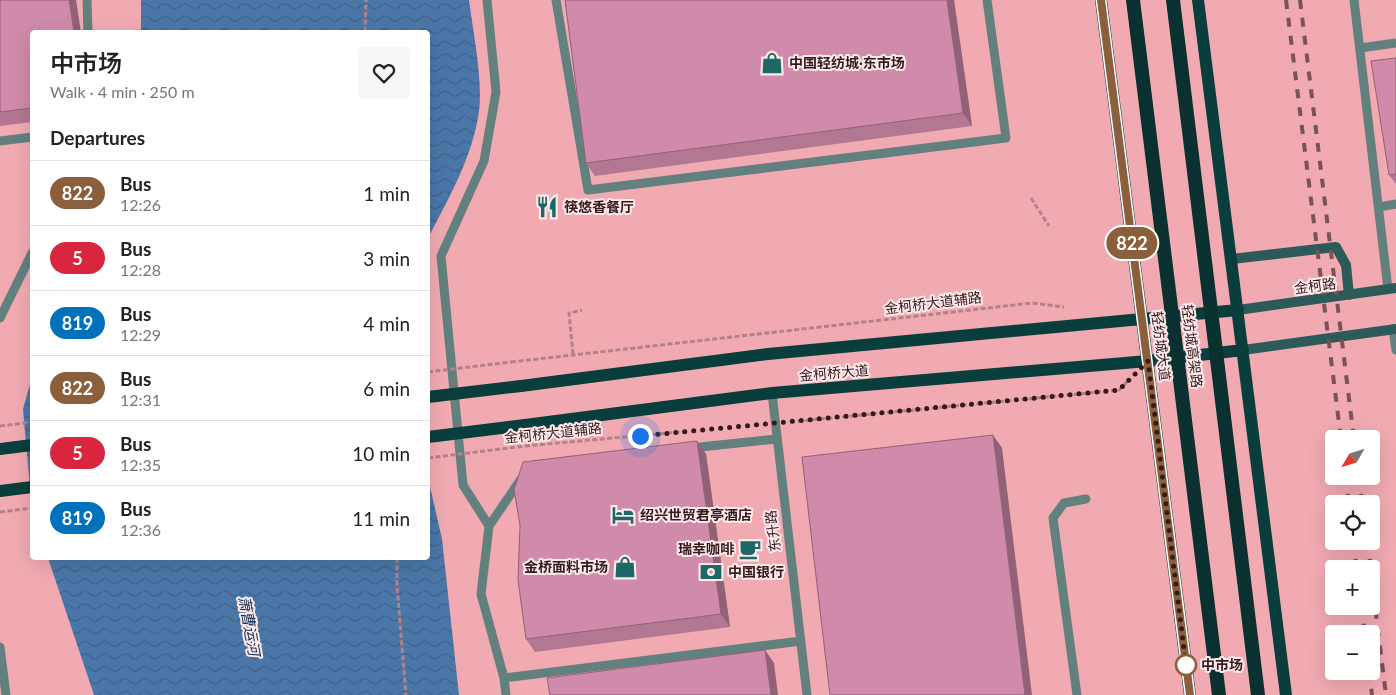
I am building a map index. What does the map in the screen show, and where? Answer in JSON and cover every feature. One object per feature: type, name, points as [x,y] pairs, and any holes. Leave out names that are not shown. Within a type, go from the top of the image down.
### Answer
[{"type":"highway","name":"轻纺城高架路","points":[[1133,0],[1219,695]]},
{"type":"highway","name":"轻纺城高架路","points":[[1173,0],[1258,695]]},
{"type":"main road","name":"轻纺城大道","points":[[1101,0],[1190,695]]},
{"type":"main road","points":[[1198,0],[1244,350],[1286,695]]},
{"type":"main road","points":[[1232,259],[1336,247],[1346,265],[1349,295]]},
{"type":"main road","name":"金柯路","points":[[1238,310],[1392,289]]},
{"type":"main road","name":"金柯桥大道","points":[[430,397],[768,354],[1238,310]]},
{"type":"main road","points":[[1244,350],[1395,329]]},
{"type":"main road","name":"金柯桥大道","points":[[430,437],[772,394],[1148,361],[1244,350]]},
{"type":"main road","points":[[0,449],[30,445]]},
{"type":"main road","points":[[0,491],[30,487]]},
{"type":"lane","points":[[86,0],[88,30]]},
{"type":"lane","points":[[487,0],[496,92],[484,161],[441,256],[463,484],[489,526]]},
{"type":"lane","points":[[556,0],[588,190],[1006,138],[987,0]]},
{"type":"lane","points":[[1354,0],[1379,207],[1392,289]]},
{"type":"lane","points":[[1360,48],[1396,43]]},
{"type":"lane","points":[[0,141],[30,137]]},
{"type":"lane","points":[[1379,207],[1396,204]]},
{"type":"lane","points":[[0,318],[30,257]]},
{"type":"lane","points":[[1395,329],[1396,350]]},
{"type":"lane","name":"东升路","points":[[772,394],[807,695]]},
{"type":"lane","points":[[678,450],[776,439]]},
{"type":"lane","points":[[506,695],[504,678],[481,594],[489,526],[525,472]]},
{"type":"lane","points":[[1077,695],[1053,518],[1064,502],[1086,499]]},
{"type":"lane","points":[[504,678],[801,641]]},
{"type":"lane","points":[[0,647],[6,695]]},
{"type":"path","points":[[365,30],[366,0]]},
{"type":"path","points":[[1031,198],[1049,226]]},
{"type":"path","name":"金柯桥大道辅路","points":[[430,372],[1032,303],[1068,308]]},
{"type":"path","points":[[573,354],[569,313],[582,310]]},
{"type":"path","points":[[774,423],[1119,390],[1148,361]]},
{"type":"path","points":[[0,426],[30,422]]},
{"type":"path","name":"金柯桥大道辅路","points":[[430,458],[525,446],[698,430]]},
{"type":"path","points":[[0,512],[30,508]]},
{"type":"path","points":[[397,560],[397,586],[406,695]]},
{"type":"shaded area","points":[[0,0],[1396,0],[1396,695],[0,695]]},
{"type":"water","points":[[141,0],[469,0],[479,70],[479,111],[466,160],[430,234],[430,30],[141,30]]},
{"type":"water","points":[[30,384],[30,488],[23,409]]},
{"type":"water","name":"萧曹运河","points":[[430,487],[442,539],[459,695],[94,695],[49,560],[430,560]]},
{"type":"building","points":[[0,0],[69,0],[74,30],[30,30],[30,108],[0,112]]},
{"type":"building","name":"中国轻纺城·东市场","points":[[565,0],[947,0],[963,113],[586,163]]},
{"type":"building","points":[[1396,58],[1396,174],[1389,175],[1371,61]]},
{"type":"building","points":[[993,435],[1025,695],[830,695],[802,457]]},
{"type":"building","name":"金桥面料市场","points":[[697,441],[721,614],[526,639],[518,580],[520,525],[514,490],[523,462]]},
{"type":"building","points":[[765,650],[771,695],[550,695],[547,678]]},
{"type":"railway","points":[[1286,0],[1340,430]]},
{"type":"railway","points":[[1300,0],[1353,430]]},
{"type":"railway","points":[[1346,485],[1348,495]]},
{"type":"railway","points":[[1360,485],[1361,495]]},
{"type":"railway","points":[[1354,550],[1356,560]]},
{"type":"railway","points":[[1368,550],[1370,560]]},
{"type":"railway","points":[[1362,615],[1364,625]]},
{"type":"railway","points":[[1376,615],[1386,695]]},
{"type":"railway","points":[[1370,680],[1372,695]]},
{"type":"bus line","name":"822","points":[[1101,0],[1190,695]]},
{"type":"place","name":"中国轻纺城·东市场","points":[[772,63]]},
{"type":"place","name":"筷悠香餐厅","points":[[547,207]]},
{"type":"place","name":"绍兴世贸君亭酒店","points":[[623,515]]},
{"type":"place","name":"瑞幸咖啡","points":[[750,549]]},
{"type":"place","name":"金桥面料市场","points":[[625,567]]},
{"type":"place","name":"中国银行","points":[[711,572]]},
{"type":"place","name":"中市场","points":[[1186,665]]},
{"type":"route","points":[[640,436],[1119,390],[1148,361],[1186,665]]}]
